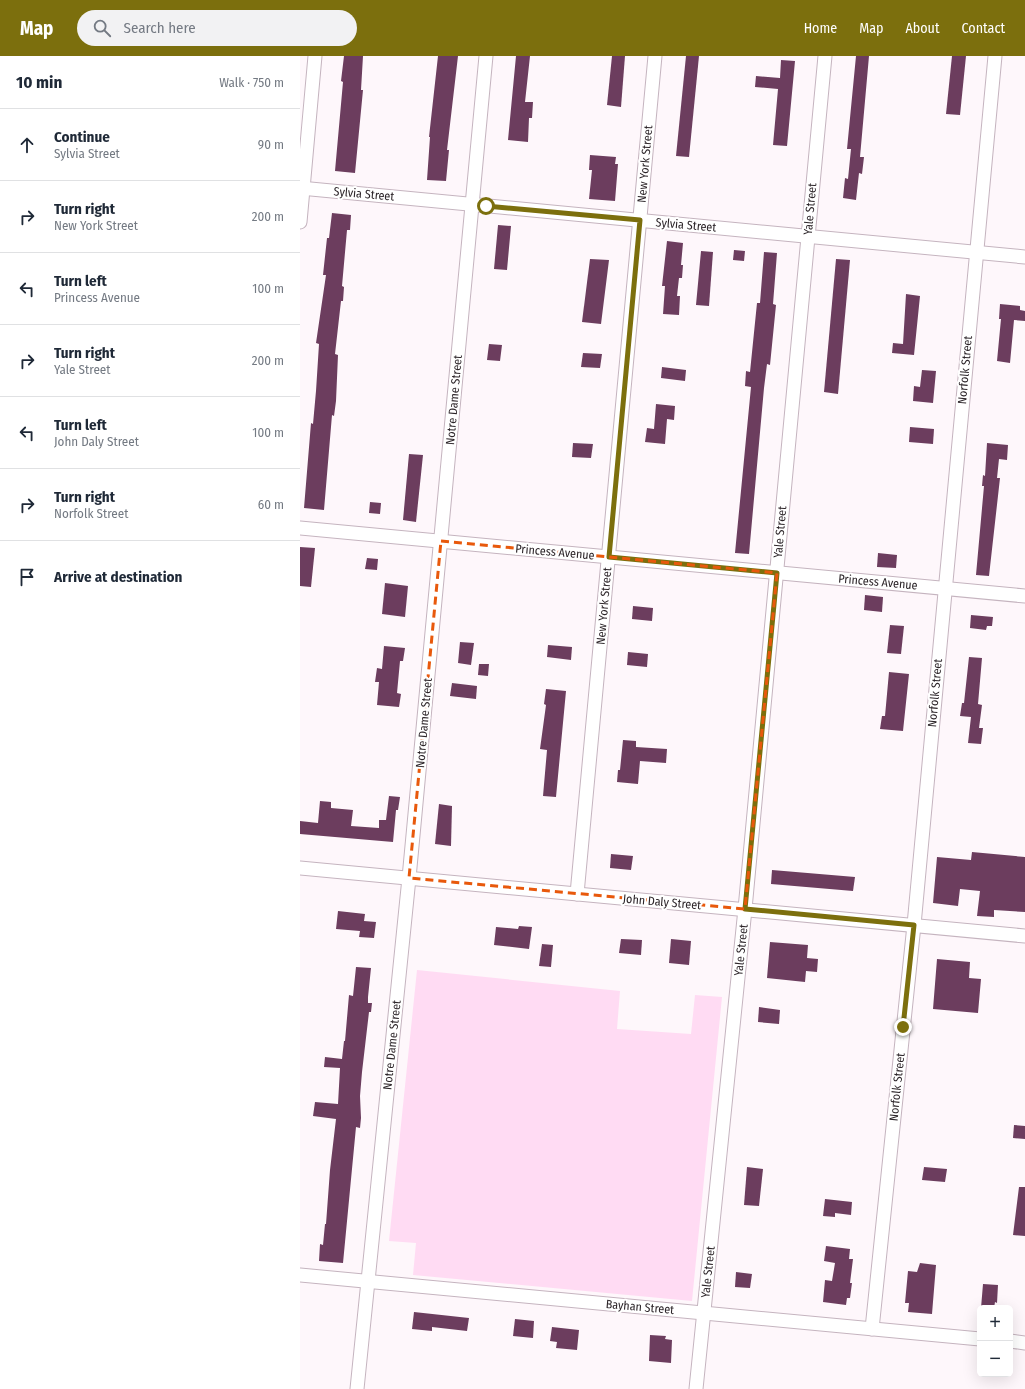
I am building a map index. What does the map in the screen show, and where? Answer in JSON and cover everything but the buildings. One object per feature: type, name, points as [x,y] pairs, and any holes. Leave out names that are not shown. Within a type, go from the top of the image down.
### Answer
[{"type":"street","points":[[300,222],[315,56]]},
{"type":"street","name":"Notre Dame Street","points":[[357,1389],[409,878],[486,56]]},
{"type":"street","name":"New York Street","points":[[577,894],[655,56]]},
{"type":"street","name":"Yale Street","points":[[696,1389],[745,909],[825,56]]},
{"type":"street","name":"Norfolk Street","points":[[872,1329],[914,925],[995,56]]},
{"type":"street","name":"Sylvia Street","points":[[302,188],[1025,257]]},
{"type":"street","name":"Princess Avenue","points":[[300,528],[1025,596]]},
{"type":"street","name":"John Daly Street","points":[[300,868],[1025,936]]},
{"type":"street","name":"Bayhan Street","points":[[300,1275],[977,1339]]},
{"type":"street","points":[[1013,1341],[1025,1343]]},
{"type":"highlighted area","points":[[441,541],[777,573],[745,909],[409,878]]},
{"type":"shaded area","points":[[417,970],[620,991],[617,1029],[691,1034],[695,995],[722,997],[692,1301],[413,1275],[416,1243],[389,1241]]},
{"type":"route","points":[[486,206],[640,220],[609,557],[777,573],[745,909],[914,925],[903,1027]]}]
